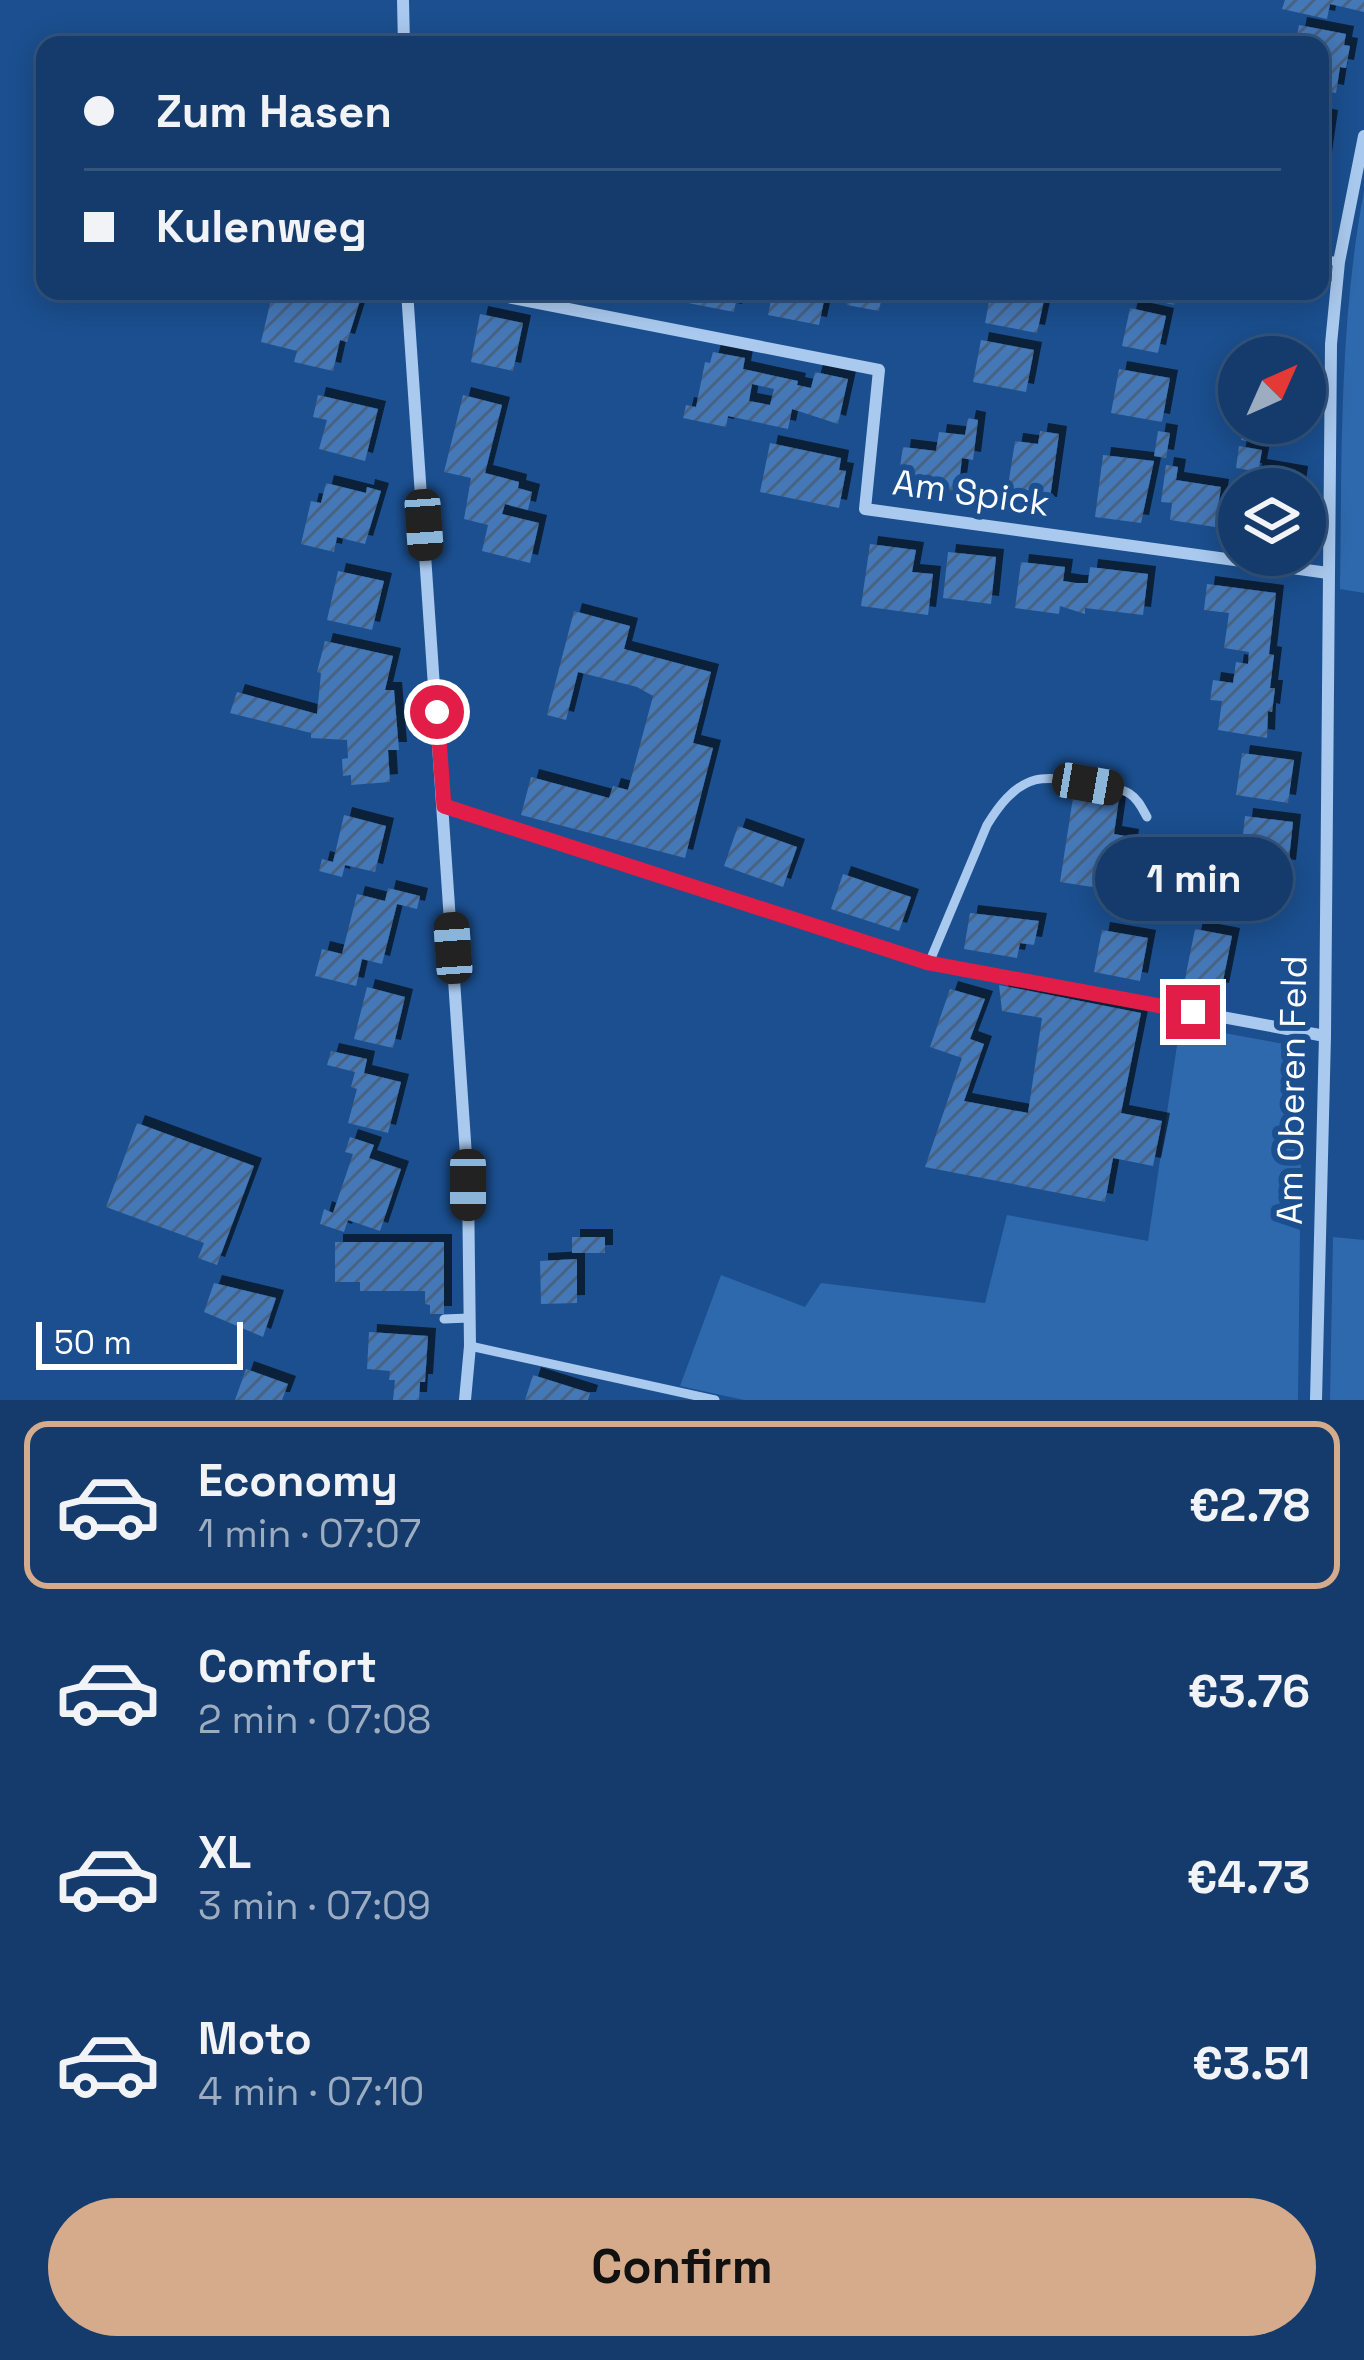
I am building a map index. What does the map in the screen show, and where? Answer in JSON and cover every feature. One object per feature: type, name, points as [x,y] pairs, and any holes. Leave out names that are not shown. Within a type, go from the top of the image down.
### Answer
[{"type":"street","points":[[403,0],[404,36]]},
{"type":"street","name":"Am Oberen Feld","points":[[1316,1400],[1325,1036],[1331,344],[1339,262],[1364,136]]},
{"type":"street","points":[[408,300],[468,1185],[470,1346],[465,1400]]},
{"type":"street","name":"Am Spick","points":[[523,300],[879,370],[865,509],[1328,573]]},
{"type":"street","points":[[444,806],[929,963],[1325,1036]]},
{"type":"lane","points":[[1329,260],[1339,262]]},
{"type":"lane","points":[[929,963],[987,825],[1015,791],[1032,780],[1052,778],[1124,790],[1135,797],[1147,817]]},
{"type":"lane","points":[[444,1319],[469,1318]]},
{"type":"lane","points":[[470,1346],[715,1400]]},
{"type":"shaded area","points":[[1364,191],[1364,593],[1340,589],[1346,340]]},
{"type":"shaded area","points":[[1180,1025],[1284,1044],[1297,1053],[1302,1064],[1298,1400],[744,1400],[680,1386],[721,1275],[805,1307],[821,1283],[985,1303],[1007,1215],[1148,1241]]},
{"type":"shaded area","points":[[1333,1237],[1364,1240],[1364,1400],[1330,1400]]},
{"type":"building","points":[[1285,0],[1364,0],[1364,12],[1330,4],[1327,19],[1282,9]]},
{"type":"building","points":[[1299,25],[1346,34],[1344,45],[1350,46],[1336,93],[1329,92],[1329,36],[1297,36]]},
{"type":"building","points":[[271,300],[360,300],[347,342],[340,340],[333,371],[294,362],[297,351],[261,342]]},
{"type":"building","points":[[688,300],[736,300],[734,312]]},
{"type":"building","points":[[771,300],[824,300],[819,325],[768,315]]},
{"type":"building","points":[[848,300],[881,300],[879,311],[847,305]]},
{"type":"building","points":[[989,300],[1044,300],[1037,333],[985,323]]},
{"type":"building","points":[[1130,308],[1166,316],[1158,353],[1122,346]]},
{"type":"building","points":[[480,314],[523,323],[513,371],[471,362]]},
{"type":"building","points":[[981,340],[1034,350],[1026,392],[973,382]]},
{"type":"building","points":[[713,352],[745,358],[743,369],[811,388],[815,372],[848,379],[838,424],[792,409],[788,429],[728,416],[726,427],[683,418],[686,405],[696,407],[705,362],[710,363]],"holes":[[[752,384],[774,389],[770,405],[749,401]]]},
{"type":"building","points":[[1119,369],[1170,378],[1162,422],[1111,413]]},
{"type":"building","points":[[318,395],[378,409],[365,461],[319,449],[327,420],[313,417]]},
{"type":"building","points":[[463,395],[502,405],[485,473],[519,482],[518,488],[532,492],[528,510],[505,504],[502,514],[539,523],[530,563],[482,551],[488,525],[464,519],[471,478],[444,472]]},
{"type":"building","points":[[968,418],[978,420],[973,460],[962,458],[958,491],[897,486],[903,447],[936,451],[939,432],[965,435]]},
{"type":"building","points":[[1040,431],[1059,434],[1049,505],[1006,499],[1015,441],[1038,444]]},
{"type":"building","points":[[1158,431],[1170,433],[1166,458],[1154,456]]},
{"type":"building","points":[[770,443],[841,458],[839,470],[846,471],[839,508],[760,492]]},
{"type":"building","points":[[1239,446],[1262,450],[1259,467],[1265,468],[1236,468]]},
{"type":"building","points":[[1103,455],[1154,461],[1141,523],[1095,517]]},
{"type":"building","points":[[1166,465],[1178,467],[1176,480],[1218,487],[1215,527],[1170,520],[1172,503],[1161,502]]},
{"type":"building","points":[[326,483],[366,493],[367,487],[381,491],[365,544],[337,537],[334,552],[301,544],[311,501],[321,503]]},
{"type":"building","points":[[870,544],[916,550],[912,572],[933,574],[928,615],[861,606]]},
{"type":"building","points":[[948,552],[996,557],[991,604],[943,598]]},
{"type":"building","points":[[1021,562],[1065,567],[1063,581],[1076,583],[1088,583],[1090,567],[1148,574],[1143,615],[1085,608],[1085,614],[1060,606],[1059,614],[1015,608]]},
{"type":"building","points":[[338,571],[384,581],[372,630],[327,620]]},
{"type":"building","points":[[1207,584],[1276,593],[1269,654],[1274,655],[1270,688],[1275,688],[1267,738],[1218,730],[1222,701],[1210,700],[1213,680],[1233,683],[1236,662],[1248,664],[1249,652],[1224,648],[1229,613],[1204,610]]},
{"type":"building","points":[[574,611],[630,626],[624,649],[711,672],[693,743],[713,748],[685,858],[521,815],[531,777],[609,798],[613,786],[628,790],[653,696],[637,687],[578,672],[566,720],[547,715]]},
{"type":"building","points":[[325,641],[393,656],[385,690],[394,690],[399,750],[388,750],[390,782],[351,785],[351,775],[343,776],[347,740],[311,738],[311,733],[230,713],[237,692],[317,714],[321,673],[317,672]]},
{"type":"building","points":[[1242,753],[1294,760],[1288,803],[1236,795]]},
{"type":"building","points":[[1074,791],[1119,798],[1114,834],[1131,837],[1125,876],[1108,873],[1105,889],[1060,882]]},
{"type":"building","points":[[344,815],[386,826],[375,872],[345,865],[342,877],[319,871],[322,859],[333,862]]},
{"type":"building","points":[[1245,816],[1293,822],[1288,868],[1240,863]]},
{"type":"building","points":[[738,826],[797,847],[783,887],[724,866]]},
{"type":"building","points":[[843,874],[911,897],[899,931],[831,909]]},
{"type":"building","points":[[388,888],[420,896],[417,909],[397,904],[382,964],[362,959],[356,986],[315,976],[322,949],[342,954],[357,894],[385,901]]},
{"type":"building","points":[[970,913],[1039,921],[1034,945],[1020,943],[1017,958],[964,949]]},
{"type":"building","points":[[1195,929],[1232,936],[1221,991],[1184,984]]},
{"type":"building","points":[[1102,930],[1148,938],[1140,981],[1094,972]]},
{"type":"building","points":[[999,985],[1141,1013],[1121,1113],[1162,1121],[1153,1166],[1113,1158],[1105,1202],[925,1167],[962,1058],[930,1047],[950,989],[985,999],[970,1039],[984,1044],[964,1101],[1028,1113],[1042,1018],[1002,1011]]},
{"type":"building","points":[[367,987],[405,997],[393,1048],[354,1039]]},
{"type":"building","points":[[331,1051],[367,1059],[364,1073],[401,1082],[388,1133],[348,1123],[357,1089],[351,1087],[355,1072],[327,1065]]},
{"type":"building","points":[[137,1123],[254,1166],[217,1265],[198,1258],[204,1243],[106,1207]]},
{"type":"building","points":[[350,1137],[374,1145],[369,1158],[401,1169],[380,1231],[348,1220],[344,1232],[320,1224],[324,1209],[333,1213],[353,1154],[345,1152]]},
{"type":"building","points":[[572,1237],[605,1237],[605,1253],[572,1253]]},
{"type":"building","points":[[335,1242],[444,1242],[444,1314],[430,1314],[425,1291],[360,1291],[360,1282],[335,1282]]},
{"type":"building","points":[[577,1259],[577,1303],[541,1304],[540,1261]]},
{"type":"building","points":[[214,1283],[276,1298],[263,1337],[204,1312]]},
{"type":"building","points":[[369,1332],[428,1336],[419,1400],[393,1400],[395,1380],[389,1380],[390,1371],[367,1369]]},
{"type":"building","points":[[246,1369],[288,1384],[282,1400],[235,1400]]},
{"type":"building","points":[[533,1375],[590,1393],[588,1400],[525,1400]]},
{"type":"route","points":[[437,712],[444,806],[929,963],[1193,1012]]}]
